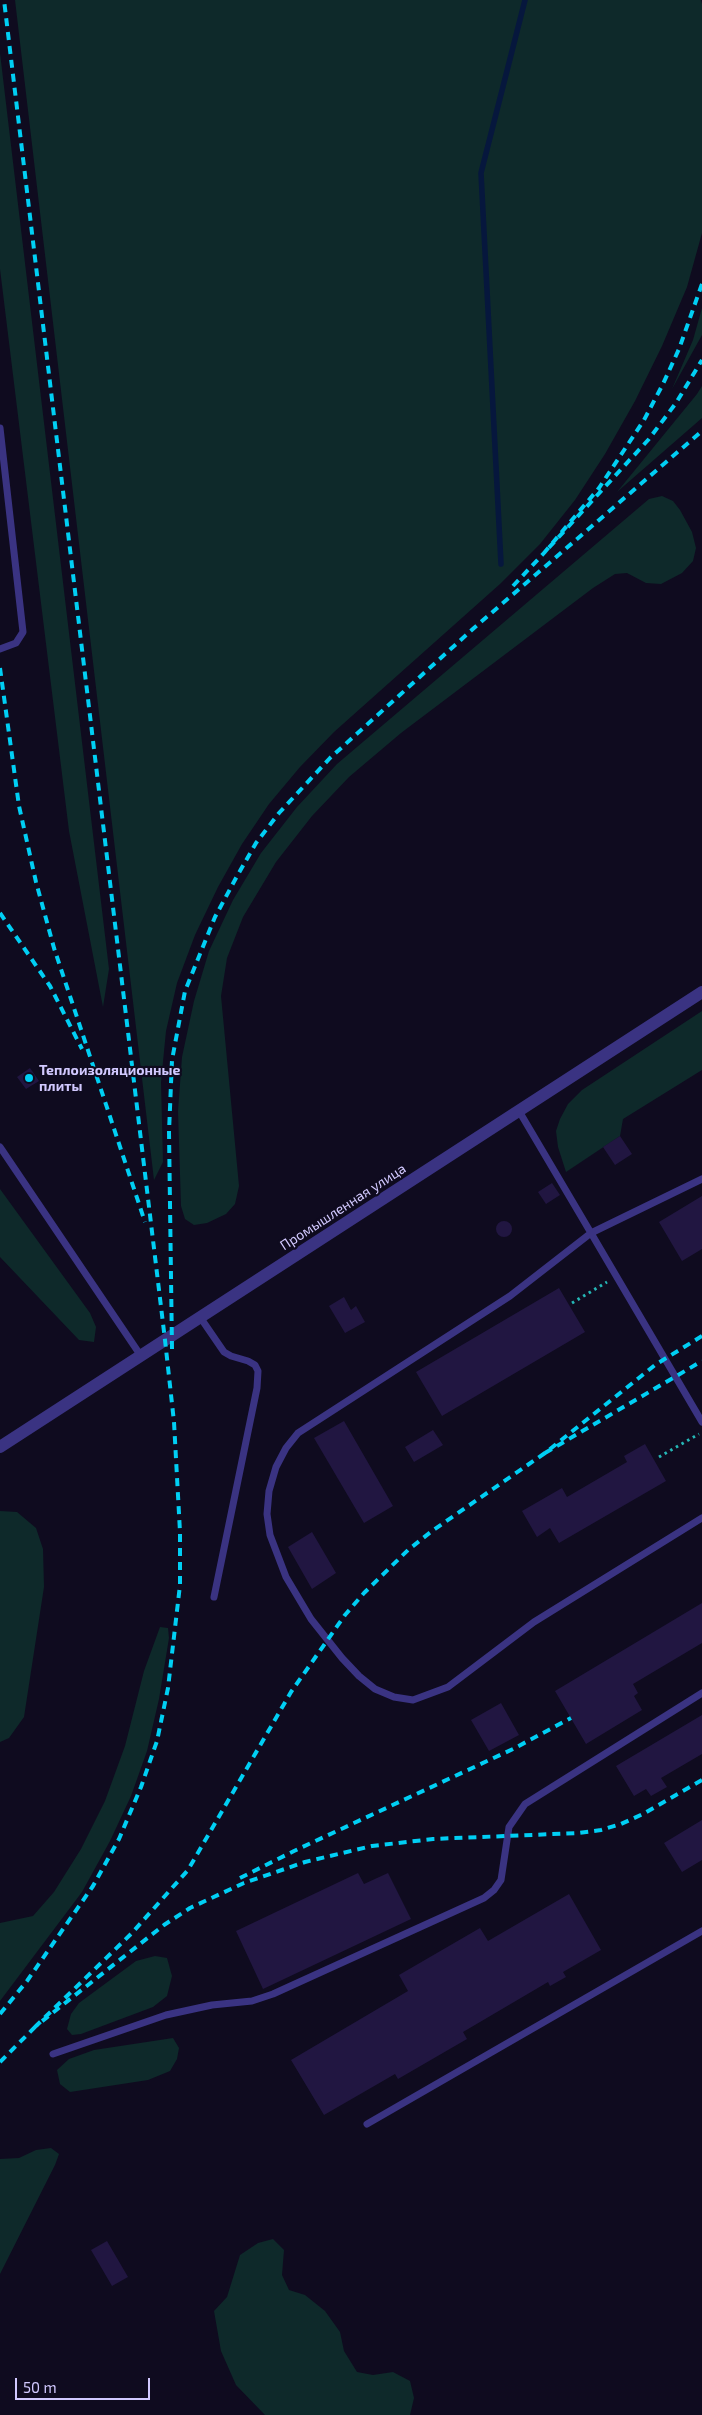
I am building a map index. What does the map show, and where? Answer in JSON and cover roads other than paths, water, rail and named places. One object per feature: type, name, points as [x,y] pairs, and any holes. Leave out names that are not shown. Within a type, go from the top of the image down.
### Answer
[{"type":"street","name":"Промышленная улица","points":[[0,1447],[702,992]]},
{"type":"lane","points":[[0,428],[23,632],[16,643],[0,649]]},
{"type":"lane","points":[[519,1111],[702,1422]]},
{"type":"lane","points":[[0,1147],[141,1356]]},
{"type":"lane","points":[[702,1179],[591,1233],[510,1296],[298,1433],[286,1448],[276,1467],[269,1491],[267,1514],[270,1535],[278,1558],[296,1596],[342,1658],[375,1689],[394,1697],[413,1700],[448,1687],[534,1622],[702,1518]]},
{"type":"lane","points":[[200,1317],[224,1352],[248,1361],[255,1365],[258,1370],[214,1597]]},
{"type":"lane","points":[[53,2054],[166,2014],[252,2000],[273,1994],[484,1898],[494,1890],[501,1880],[509,1827],[525,1804],[702,1694]]},
{"type":"lane","points":[[367,2124],[702,1931]]},
{"type":"waterway","points":[[501,564],[481,173],[525,0]]},
{"type":"railway","points":[[0,2014],[27,1981],[93,1886],[119,1839],[141,1787],[157,1741],[168,1688],[180,1585],[180,1532],[174,1422],[165,1340],[4,0]]},
{"type":"railway","points":[[702,284],[679,349],[644,420],[599,488],[544,553],[649,439],[676,403],[702,360]]},
{"type":"railway","points":[[172,1349],[169,1132],[172,1060],[185,991],[215,917],[256,843],[279,813],[330,758],[474,628],[702,431]]},
{"type":"railway","points":[[513,586],[544,553]]},
{"type":"railway","points":[[0,668],[19,806],[36,882],[54,948],[145,1222]]},
{"type":"railway","points":[[0,913],[50,986],[82,1049]]},
{"type":"railway","points":[[702,1336],[655,1365],[545,1453],[702,1361]]},
{"type":"railway","points":[[545,1453],[432,1531],[408,1550],[364,1593],[345,1615],[291,1692],[188,1870],[132,1933],[36,2026],[164,1925],[190,1908],[244,1883],[305,1862],[372,1846],[433,1839],[578,1833],[601,1830],[621,1824],[643,1814],[702,1780]]},
{"type":"railway","points":[[240,1878],[513,1749],[571,1718]]},
{"type":"railway","points":[[0,2062],[36,2026]]},
{"type":"place","name":"Теплоизоляционные плиты","points":[[29,1078]]}]
